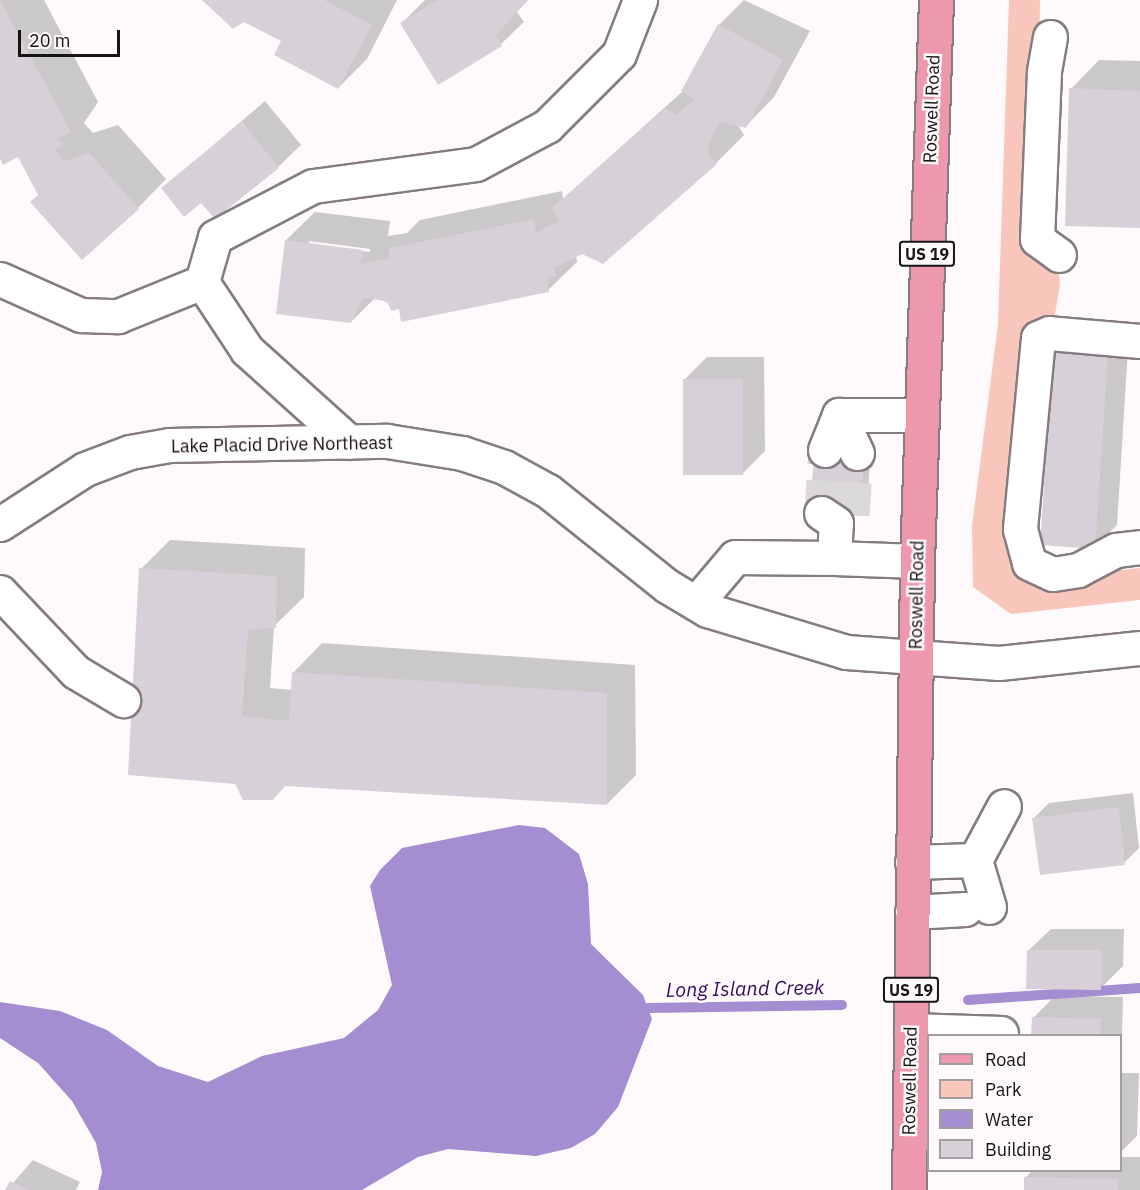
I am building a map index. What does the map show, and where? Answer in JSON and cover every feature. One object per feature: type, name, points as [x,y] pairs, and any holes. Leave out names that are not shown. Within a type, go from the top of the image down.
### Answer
[{"type":"main road","name":"Roswell Road","points":[[909,1190],[919,1151],[911,1030],[915,658],[936,0]]},
{"type":"street","points":[[349,442],[247,350],[202,282],[215,237],[313,186],[476,164],[547,126],[619,54],[640,0]]},
{"type":"street","points":[[1050,37],[1044,72],[1037,239],[1059,255]]},
{"type":"street","points":[[0,279],[90,315],[118,316],[202,282]]},
{"type":"street","points":[[1140,340],[1048,333],[1038,338],[1020,529],[1029,563],[1053,574],[1078,570],[1116,550],[1140,547]]},
{"type":"street","points":[[839,415],[922,415]]},
{"type":"street","points":[[825,450],[839,415]]},
{"type":"street","points":[[839,415],[857,453]]},
{"type":"street","name":"Lake Placid Drive Northeast","points":[[0,524],[85,469],[130,452],[169,445],[387,441],[462,453],[504,468],[548,491],[696,603],[846,652],[999,663],[1140,648]]},
{"type":"street","points":[[834,558],[837,517]]},
{"type":"street","points":[[696,603],[735,557],[917,561]]},
{"type":"street","points":[[0,592],[76,672],[123,700]]},
{"type":"street","points":[[912,912],[977,908],[975,860],[1004,806]]},
{"type":"street","points":[[912,862],[975,860]]},
{"type":"street","points":[[911,1030],[1001,1033]]},
{"type":"green space","points":[[1009,0],[1040,0],[1039,81],[1060,284],[1016,553],[1102,572],[1140,568],[1140,600],[1011,614],[973,587],[972,526],[998,324]]},
{"type":"water","points":[[519,825],[545,828],[579,854],[588,884],[591,944],[643,995],[652,1019],[618,1107],[595,1134],[571,1148],[536,1156],[448,1149],[418,1157],[362,1190],[98,1190],[102,1172],[96,1143],[72,1101],[38,1063],[0,1038],[0,1002],[60,1011],[107,1030],[158,1066],[208,1082],[262,1056],[344,1038],[378,1010],[392,985],[370,886],[380,870],[402,848]]},
{"type":"building","points":[[0,0],[71,132],[58,138],[64,144],[55,150],[64,161],[89,153],[139,209],[82,260],[30,202],[38,195],[18,157],[3,165],[0,159]]},
{"type":"building","points":[[202,0],[324,0],[372,25],[338,89],[274,55],[281,41],[244,22],[233,29]]},
{"type":"building","points":[[437,0],[527,0],[496,35],[502,46],[438,85],[400,23]]},
{"type":"building","points":[[718,24],[783,60],[746,128],[720,122],[709,143],[709,156],[717,164],[603,264],[582,254],[554,268],[556,276],[547,277],[549,292],[401,322],[399,309],[391,311],[387,301],[363,298],[351,323],[276,314],[285,240],[363,250],[360,264],[389,259],[389,248],[534,219],[536,233],[559,221],[552,208],[665,108],[676,115],[694,99],[681,91]]},
{"type":"building","points":[[1069,88],[1140,91],[1140,228],[1065,226]]},
{"type":"building","points":[[242,122],[279,168],[215,219],[201,203],[184,217],[161,188]]},
{"type":"building","points":[[1053,352],[1108,355],[1095,549],[1040,545]]},
{"type":"building","points":[[683,379],[743,379],[743,475],[683,475]]},
{"type":"building","points":[[815,450],[865,453],[860,516],[809,512]]},
{"type":"building","points":[[139,568],[277,576],[276,628],[248,630],[242,716],[289,721],[292,672],[607,693],[607,805],[285,786],[273,800],[243,800],[235,784],[128,775]]},
{"type":"building","points":[[1119,807],[1125,865],[1040,875],[1032,818]]},
{"type":"building","points":[[1027,950],[1102,950],[1101,990],[1026,989]]},
{"type":"building","points":[[1032,1017],[1101,1019],[1101,1034],[1031,1034]]},
{"type":"building","points":[[1024,1177],[1118,1179],[1118,1190],[1024,1190]]},
{"type":"building","points":[[10,1181],[29,1190],[5,1190]]},
{"type":"waterway","name":"Long Island Creek","points":[[968,1000],[1140,988]]},
{"type":"waterway","name":"Long Island Creek","points":[[648,1008],[842,1005]]},
{"type":"tunnel","points":[[821,513],[825,450]]},
{"type":"tunnel","points":[[853,515],[857,453]]}]
